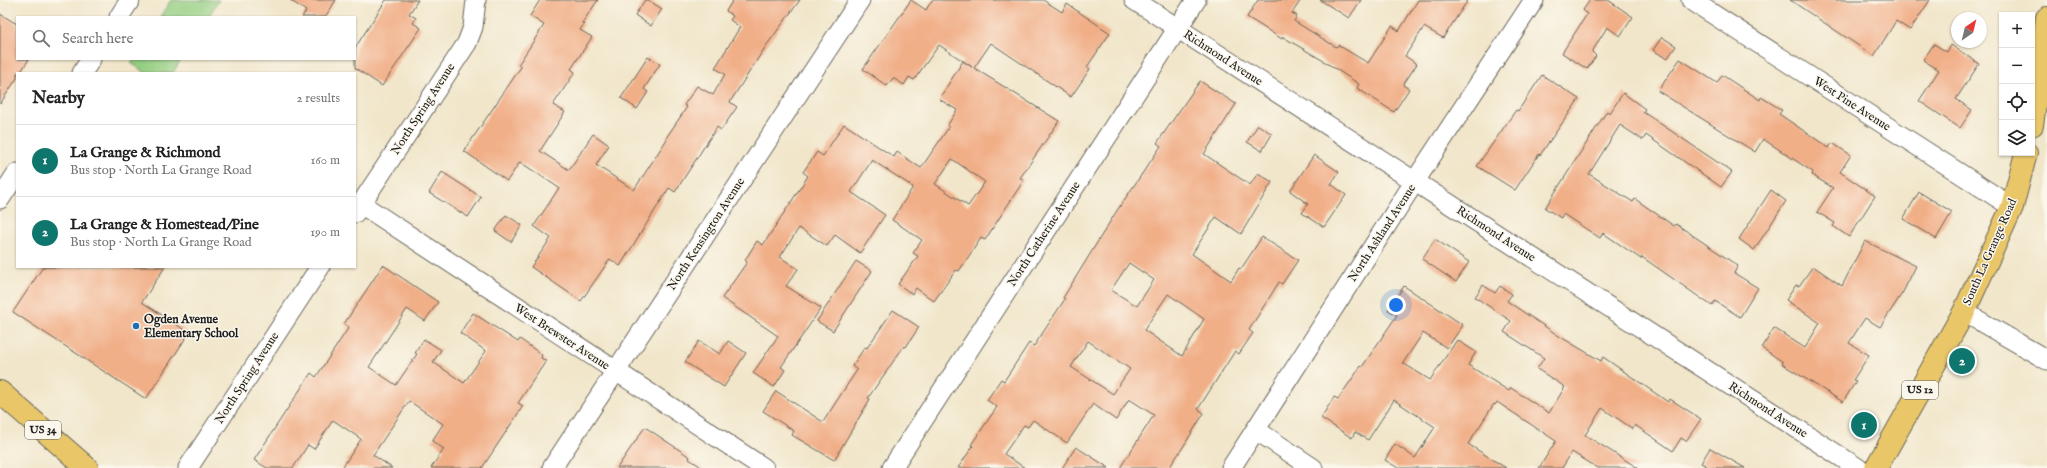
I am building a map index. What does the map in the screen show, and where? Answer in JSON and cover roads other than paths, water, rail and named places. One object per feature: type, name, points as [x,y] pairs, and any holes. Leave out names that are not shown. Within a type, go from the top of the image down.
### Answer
[{"type":"main road","points":[[2033,120],[2047,18]]},
{"type":"main road","name":"US 12","points":[[2014,199],[2025,156]]},
{"type":"main road","name":"South La Grange Road","points":[[1964,312],[2014,199]]},
{"type":"main road","name":"US 12","points":[[1876,468],[1964,312]]},
{"type":"main road","name":"US 34","points":[[0,392],[86,468]]},
{"type":"street","points":[[119,16],[130,0]]},
{"type":"street","name":"North Spring Avenue","points":[[358,208],[467,43],[473,27],[476,0]]},
{"type":"street","name":"North Kensington Avenue","points":[[552,468],[860,0]]},
{"type":"street","name":"Richmond Avenue","points":[[1134,0],[1858,468]]},
{"type":"street","name":"North Catherine Avenue","points":[[892,468],[1196,0]]},
{"type":"street","name":"North Ashland Avenue","points":[[1231,468],[1415,181],[1534,0]]},
{"type":"street","name":"West Pine Avenue","points":[[1691,0],[2014,199]]},
{"type":"street","points":[[83,72],[90,60]]},
{"type":"street","points":[[0,199],[16,175]]},
{"type":"street","name":"West Brewster Avenue","points":[[358,208],[764,468]]},
{"type":"street","name":"North Spring Avenue","points":[[188,468],[319,268]]},
{"type":"street","points":[[1964,312],[2047,360]]},
{"type":"street","points":[[1256,430],[1313,468]]},
{"type":"place","name":"Ogden Avenue Elementary School","points":[[136,326]]},
{"type":"place","name":"La Grange & Homestead/Pine","points":[[1962,361]]},
{"type":"place","name":"La Grange & Richmond","points":[[1864,425]]}]
